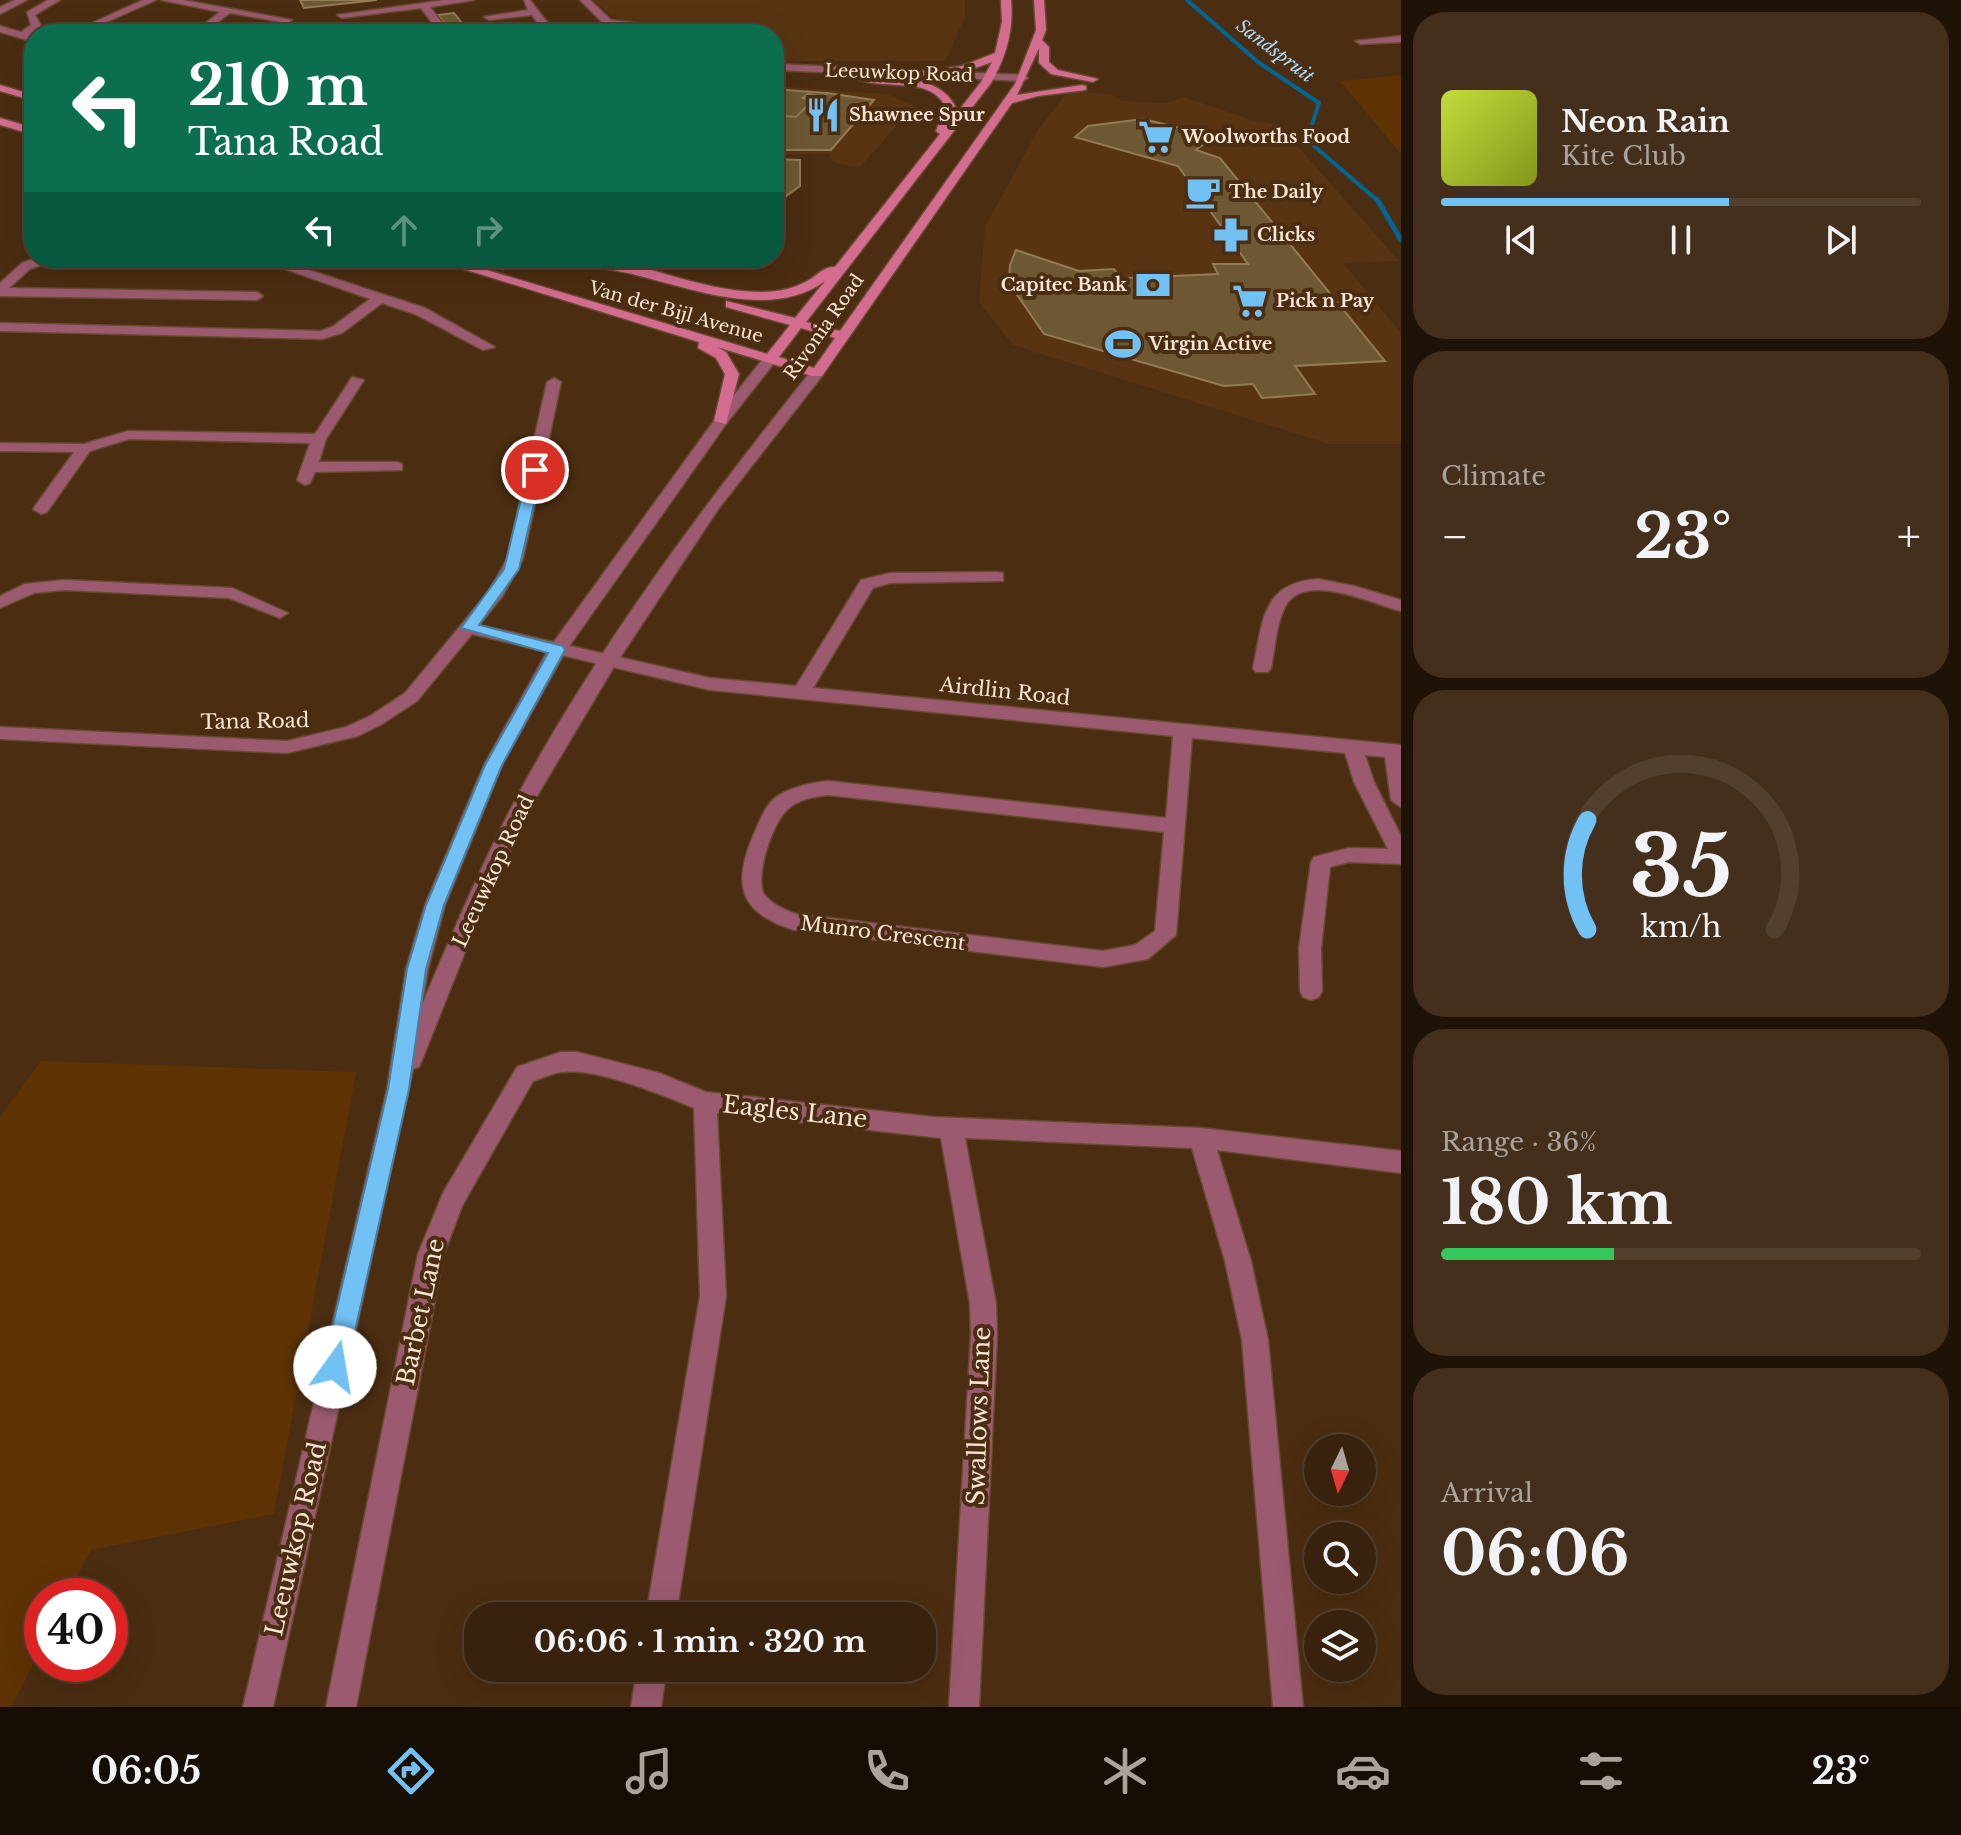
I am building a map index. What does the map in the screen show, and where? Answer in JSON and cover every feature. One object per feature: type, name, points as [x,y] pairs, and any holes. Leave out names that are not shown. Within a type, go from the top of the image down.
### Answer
[{"type":"main road","name":"Rivonia Road","points":[[771,358],[988,80],[1000,55],[1007,27],[1006,0]]},
{"type":"main road","name":"Rivonia Road","points":[[817,373],[1022,81],[1043,17],[1039,0]]},
{"type":"main road","points":[[1036,40],[1044,47],[1044,63],[1050,69],[1093,79]]},
{"type":"main road","points":[[908,74],[964,69],[1000,55]]},
{"type":"main road","points":[[858,77],[926,86],[949,97],[950,106],[930,157]]},
{"type":"main road","points":[[0,88],[24,95]]},
{"type":"main road","points":[[1008,101],[1037,93],[1082,88]]},
{"type":"main road","points":[[0,121],[24,129]]},
{"type":"main road","points":[[623,268],[731,294],[773,297],[811,285],[856,246]]},
{"type":"main road","name":"Van der Bijl Avenue","points":[[467,268],[817,373]]},
{"type":"main road","name":"Van der Bijl Avenue","points":[[614,268],[842,336]]},
{"type":"main road","points":[[678,333],[711,349],[728,363],[732,374],[724,395],[721,421]]},
{"type":"street","points":[[0,11],[22,0]]},
{"type":"street","points":[[35,24],[30,14],[55,0]]},
{"type":"street","points":[[95,24],[151,0]]},
{"type":"street","points":[[166,0],[287,20]]},
{"type":"street","points":[[342,15],[469,0]]},
{"type":"street","points":[[525,0],[543,24]]},
{"type":"street","points":[[585,0],[607,24]]},
{"type":"street","points":[[424,6],[438,24]]},
{"type":"street","points":[[209,24],[228,10]]},
{"type":"street","points":[[489,17],[534,12]]},
{"type":"street","points":[[604,22],[615,24]]},
{"type":"street","points":[[0,29],[24,35]]},
{"type":"street","points":[[0,37],[24,37]]},
{"type":"street","points":[[1360,41],[1401,39]]},
{"type":"street","name":"Leeuwkop Road","points":[[784,68],[988,80]]},
{"type":"street","name":"Leeuwkop Road","points":[[784,74],[1022,81]]},
{"type":"street","points":[[0,291],[24,268]]},
{"type":"street","points":[[291,268],[420,311],[488,347]]},
{"type":"street","points":[[0,291],[257,296]]},
{"type":"street","points":[[0,327],[322,335],[337,330],[381,297]]},
{"type":"street","name":"Rivonia Road","points":[[557,650],[721,421],[771,358]]},
{"type":"street","name":"Rivonia Road","points":[[607,663],[713,505],[817,373]]},
{"type":"street","points":[[357,380],[319,439],[307,473],[397,467]]},
{"type":"street","points":[[554,382],[512,569],[469,628],[607,663]]},
{"type":"street","points":[[0,447],[85,448],[128,435],[319,439]]},
{"type":"street","points":[[41,509],[85,448]]},
{"type":"street","points":[[802,692],[860,591],[878,579],[997,577]]},
{"type":"street","points":[[0,603],[31,588],[64,585],[232,593],[280,613]]},
{"type":"street","points":[[1262,668],[1280,600],[1293,588],[1335,586],[1401,606]]},
{"type":"street","name":"Tana Road","points":[[0,733],[250,747],[319,742],[376,720],[411,697],[469,628]]},
{"type":"street","name":"Leeuwkop Road","points":[[258,1707],[398,1089],[417,969],[435,905],[493,765],[557,650]]},
{"type":"street","name":"Leeuwkop Road","points":[[398,1089],[499,851],[607,663]]},
{"type":"street","name":"Airdlin Road","points":[[607,663],[710,684],[1397,752]]},
{"type":"street","name":"Munro Crescent","points":[[1175,826],[828,788],[797,794],[774,811],[748,869],[749,884],[763,907],[794,922],[1088,958],[1126,957],[1157,944],[1165,935],[1175,826],[1183,732]]},
{"type":"street","points":[[1311,991],[1310,948],[1321,862],[1349,855],[1401,857],[1364,782],[1353,748]]},
{"type":"street","points":[[1397,752],[1401,800]]},
{"type":"street","name":"Barbet Lane","points":[[341,1707],[431,1254],[452,1201],[513,1089],[525,1074],[539,1067],[577,1062],[646,1079],[705,1102]]},
{"type":"street","name":"Eagles Lane","points":[[663,1602],[713,1296],[705,1102],[951,1126],[1201,1138],[1401,1162]]},
{"type":"street","name":"Swallows Lane","points":[[951,1126],[983,1304],[984,1335],[964,1707]]},
{"type":"street","points":[[1201,1138],[1238,1261],[1255,1340],[1288,1707]]},
{"type":"street","points":[[646,1707],[650,1682]]},
{"type":"shaded area","points":[[593,0],[965,0],[965,18],[945,61],[784,61],[784,24],[621,24]]},
{"type":"shaded area","points":[[1401,75],[1401,154],[1340,81]]},
{"type":"shaded area","points":[[784,87],[887,94],[915,106],[859,168],[833,162],[829,154],[784,154]]},
{"type":"shaded area","points":[[1076,92],[1111,94],[1122,101],[1165,103],[1184,97],[1254,121],[1278,124],[1399,261],[1343,263],[1401,333],[1401,444],[1329,444],[1013,345],[979,302],[985,227],[1038,130],[1064,96]]},
{"type":"shaded area","points":[[41,1061],[356,1072],[274,1514],[91,1550],[76,1578],[24,1578],[24,1681],[11,1707],[0,1707],[0,1117]]},
{"type":"building","points":[[300,0],[377,0],[304,8]]},
{"type":"building","points":[[454,13],[463,24],[445,24],[438,15]]},
{"type":"building","points":[[784,90],[827,93],[824,97],[808,94],[803,98],[812,101],[796,117],[784,118]]},
{"type":"building","points":[[827,93],[874,100],[831,150],[784,150],[784,118],[796,117],[812,101],[803,98],[808,94],[824,97]]},
{"type":"building","points":[[1143,119],[1214,136],[1196,150],[1220,158],[1385,361],[1295,366],[1315,394],[1262,398],[1253,384],[1224,386],[1044,334],[1009,283],[1218,274],[1213,264],[1248,264],[1178,166],[1075,137],[1088,126]]},
{"type":"building","points":[[784,159],[800,160],[800,186],[784,198]]},
{"type":"building","points":[[1016,250],[1079,271],[1114,269],[1120,278],[1009,283],[1010,265]]},
{"type":"waterway","name":"Sandspruit","points":[[1187,0],[1258,62],[1319,103],[1307,140],[1378,201]]},
{"type":"waterway","name":"Sandspruit","points":[[1377,199],[1401,240]]},
{"type":"place","name":"Shawnee Spur","points":[[823,115]]},
{"type":"place","name":"Woolworths Food","points":[[1156,137]]},
{"type":"place","name":"The Daily","points":[[1203,192]]},
{"type":"place","name":"Clicks","points":[[1231,235]]},
{"type":"place","name":"Capitec Bank","points":[[1153,285]]},
{"type":"place","name":"Pick n Pay","points":[[1250,301]]},
{"type":"place","name":"Virgin Active","points":[[1123,344]]},
{"type":"route","points":[[335,1367],[398,1089],[417,969],[435,905],[493,765],[557,650],[469,628],[512,569],[535,470]]}]
